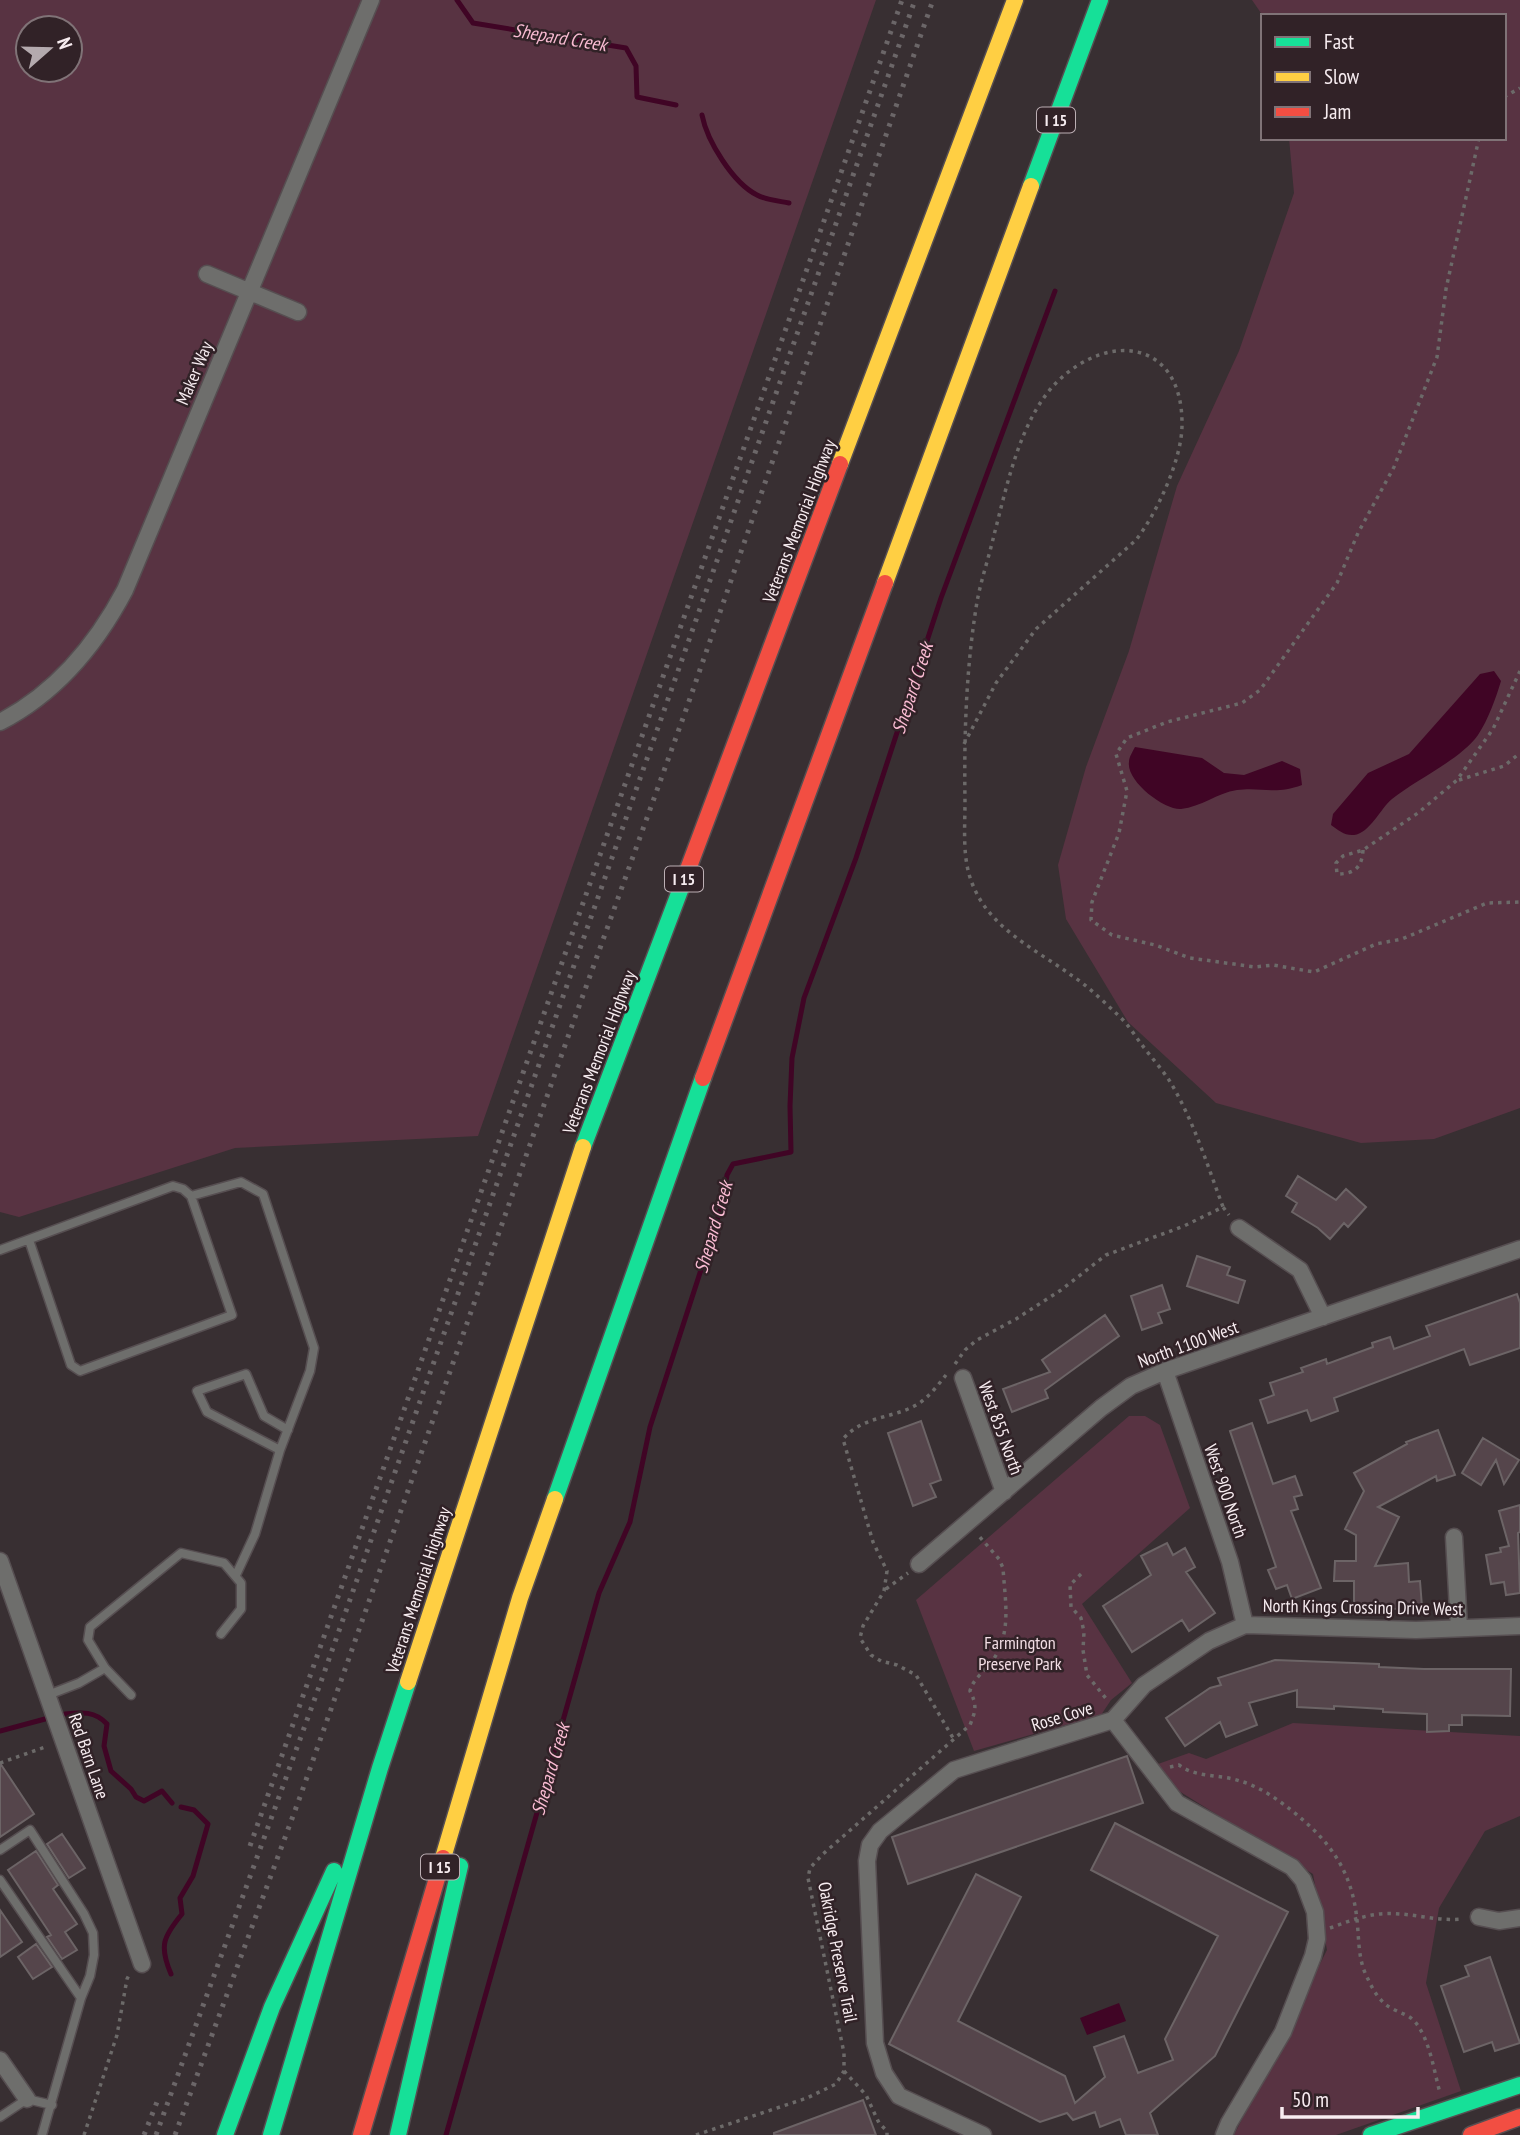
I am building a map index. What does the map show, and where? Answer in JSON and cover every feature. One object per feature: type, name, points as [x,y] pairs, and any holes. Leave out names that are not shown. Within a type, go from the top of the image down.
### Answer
[{"type":"main road","name":"Veterans Memorial Highway","points":[[271,2135],[380,1768],[572,1177],[1016,0]]},
{"type":"main road","name":"I 15","points":[[360,2135],[520,1598],[672,1162],[1100,0]]},
{"type":"main road","points":[[398,2135],[520,1598]]},
{"type":"main road","points":[[225,2135],[272,2007],[380,1768]]},
{"type":"main road","points":[[1371,2135],[1520,2085]]},
{"type":"main road","points":[[1471,2135],[1520,2117]]},
{"type":"street","name":"Maker Way","points":[[0,723],[63,677],[96,638],[125,590],[371,0]]},
{"type":"street","points":[[207,274],[298,312]]},
{"type":"street","points":[[1239,1228],[1300,1270],[1322,1317]]},
{"type":"street","name":"North 1100 West","points":[[919,1564],[1101,1408],[1131,1387],[1165,1371],[1520,1249]]},
{"type":"street","name":"West 900 North","points":[[1165,1371],[1230,1562],[1245,1625]]},
{"type":"street","name":"West 855 North","points":[[963,1378],[1004,1492]]},
{"type":"street","points":[[1454,1537],[1459,1628]]},
{"type":"street","name":"Red Barn Lane","points":[[0,1561],[141,1959]]},
{"type":"street","name":"North Kings Crossing Drive West","points":[[1113,1720],[1144,1685],[1209,1641],[1245,1625],[1416,1630],[1520,1626]]},
{"type":"street","name":"Rose Cove","points":[[983,2135],[900,2095],[884,2073],[875,2043],[867,1861],[870,1845],[880,1831],[954,1770],[1113,1720],[1177,1803],[1292,1867],[1303,1880],[1315,1912],[1317,1939],[1313,1956],[1283,2032],[1228,2123],[1224,2135]]},
{"type":"street","points":[[1479,1917],[1499,1922],[1520,1918]]},
{"type":"street","points":[[0,2060],[27,2099]]},
{"type":"lane","points":[[191,1196],[241,1182],[263,1194],[314,1348],[310,1370],[280,1450],[255,1534],[236,1575]]},
{"type":"lane","points":[[0,1250],[173,1186],[183,1189],[191,1196],[232,1315],[80,1371],[71,1365],[29,1240]]},
{"type":"lane","points":[[280,1450],[206,1412],[197,1391],[246,1374],[264,1416],[288,1430]]},
{"type":"lane","points":[[131,1695],[105,1668],[88,1640],[90,1628],[181,1553],[224,1563],[241,1583],[241,1609],[221,1634]]},
{"type":"lane","points":[[48,1695],[79,1683],[105,1668]]},
{"type":"lane","points":[[0,1850],[30,1830],[84,1914],[93,1933],[94,1955],[90,1976],[81,1998],[42,2135]]},
{"type":"lane","points":[[0,1880],[81,1998]]},
{"type":"lane","points":[[0,2118],[27,2099],[52,2105]]},
{"type":"path","points":[[1479,140],[1446,289],[1437,357],[1394,467],[1358,533],[1337,583],[1260,690],[1242,704],[1167,722],[1127,738],[1116,754],[1127,791],[1119,833],[1092,902],[1091,920],[1112,935],[1155,944],[1190,958],[1255,967],[1273,965],[1314,972],[1376,944],[1402,939],[1487,903],[1520,902]]},
{"type":"path","points":[[964,744],[996,683],[1036,629],[1136,540],[1150,522],[1175,461],[1182,428],[1177,387],[1166,368],[1150,354],[1130,349],[1107,353],[1082,363],[1058,380],[1034,412],[1011,470],[977,601],[966,700],[964,744],[965,849],[972,883],[992,917],[1022,943],[1074,977],[1121,1018],[1168,1079],[1190,1121],[1223,1207]]},
{"type":"path","points":[[1363,850],[1363,860],[1356,871],[1337,874],[1336,863],[1343,856],[1363,850],[1418,813],[1457,780],[1493,729],[1520,671]]},
{"type":"path","points":[[1457,780],[1504,766],[1520,753]]},
{"type":"path","name":"Oakridge Preserve Trail","points":[[844,2071],[844,2053],[808,1878],[810,1868],[823,1853],[970,1725],[976,1710],[970,1691],[971,1684],[1002,1647],[1007,1626],[1003,1568],[999,1559],[967,1523]]},
{"type":"path","points":[[884,1591],[919,1564]]},
{"type":"path","points":[[1081,1574],[1070,1584],[1071,1607],[1081,1618],[1087,1675],[1108,1699],[1113,1720]]},
{"type":"path","points":[[0,1763],[63,1741]]},
{"type":"path","points":[[1329,1939],[1330,1928],[1357,1917],[1382,1913],[1447,1921],[1479,1917]]},
{"type":"path","points":[[84,2135],[117,2035],[127,1979],[141,1959]]},
{"type":"path","points":[[696,2135],[807,2098],[836,2084],[844,2071],[866,2095],[879,2123],[887,2130],[887,2135]]},
{"type":"green space","points":[[0,0],[876,0],[478,1136],[235,1148],[19,1217],[0,1212]]},
{"type":"green space","points":[[1252,0],[1520,0],[1520,1108],[1434,1139],[1361,1143],[1216,1103],[1128,1022],[1066,919],[1058,865],[1086,767],[1129,651],[1177,486],[1239,351],[1294,193],[1289,140],[1506,140],[1506,14],[1262,14]]},
{"type":"green space","name":"Farmington Preserve Park","points":[[1129,1416],[1145,1416],[1160,1425],[1190,1508],[1082,1604],[1132,1683],[1111,1700],[1101,1715],[974,1751],[916,1600]]},
{"type":"green space","points":[[1293,1723],[1520,1736],[1520,1816],[1485,1831],[1439,1908],[1426,1983],[1461,2091],[1336,2135],[1234,2135],[1327,1950],[1313,1874],[1174,1788],[1158,1764],[1189,1753],[1206,1759]]},
{"type":"shaded area","points":[[1494,671],[1501,681],[1499,688],[1485,723],[1470,744],[1392,799],[1360,833],[1348,835],[1331,825],[1333,814],[1368,773],[1409,754],[1480,674]]},
{"type":"shaded area","points":[[1135,747],[1202,758],[1224,773],[1244,775],[1282,761],[1300,769],[1302,785],[1276,790],[1237,790],[1188,808],[1174,808],[1156,800],[1133,778],[1129,762]]},
{"type":"shaded area","points":[[1119,2003],[1126,2021],[1087,2035],[1080,2018]]},
{"type":"building","points":[[1298,1176],[1336,1200],[1346,1189],[1366,1207],[1348,1227],[1344,1223],[1330,1239],[1292,1212],[1297,1203],[1286,1196]]},
{"type":"building","points":[[1197,1256],[1230,1267],[1227,1275],[1245,1281],[1238,1303],[1187,1286]]},
{"type":"building","points":[[1162,1285],[1170,1309],[1158,1313],[1162,1323],[1142,1330],[1131,1296]]},
{"type":"building","points":[[1517,1294],[1520,1303],[1520,1348],[1470,1365],[1464,1349],[1334,1398],[1338,1411],[1311,1421],[1307,1410],[1268,1423],[1260,1400],[1274,1395],[1270,1383],[1303,1372],[1301,1368],[1326,1359],[1327,1364],[1373,1347],[1372,1343],[1390,1337],[1394,1349],[1430,1336],[1426,1326]]},
{"type":"building","points":[[1105,1315],[1119,1336],[1045,1390],[1048,1398],[1012,1412],[1003,1389],[1050,1372],[1042,1360]]},
{"type":"building","points":[[921,1421],[941,1480],[930,1484],[936,1497],[913,1506],[888,1433]]},
{"type":"building","points":[[1252,1423],[1273,1484],[1295,1476],[1302,1495],[1294,1497],[1298,1509],[1291,1511],[1321,1588],[1292,1599],[1287,1585],[1276,1589],[1268,1570],[1276,1567],[1230,1431]]},
{"type":"building","points":[[1438,1430],[1455,1475],[1437,1481],[1436,1476],[1378,1507],[1399,1517],[1375,1566],[1408,1563],[1409,1582],[1420,1581],[1422,1607],[1393,1609],[1393,1605],[1354,1604],[1354,1581],[1334,1581],[1335,1561],[1356,1561],[1356,1535],[1345,1529],[1364,1491],[1354,1473],[1407,1444],[1406,1442]]},
{"type":"building","points":[[1483,1438],[1519,1460],[1504,1484],[1496,1460],[1481,1485],[1462,1473]]},
{"type":"building","points":[[1520,1505],[1520,1593],[1506,1595],[1504,1582],[1491,1584],[1486,1555],[1501,1552],[1500,1548],[1509,1546],[1499,1511]]},
{"type":"building","points":[[1167,1543],[1173,1555],[1185,1548],[1195,1567],[1186,1572],[1215,1613],[1189,1631],[1182,1620],[1132,1652],[1103,1606],[1151,1575],[1141,1556]]},
{"type":"building","points":[[1275,1660],[1379,1664],[1379,1667],[1424,1669],[1511,1669],[1510,1716],[1462,1715],[1462,1725],[1449,1725],[1449,1731],[1427,1732],[1427,1714],[1334,1706],[1334,1709],[1297,1707],[1297,1690],[1249,1703],[1257,1725],[1226,1737],[1220,1722],[1185,1746],[1166,1718],[1210,1688],[1221,1685],[1218,1678]]},
{"type":"building","points":[[1127,1756],[1143,1803],[908,1884],[892,1837]]},
{"type":"building","points":[[0,1763],[34,1814],[0,1837]]},
{"type":"building","points":[[1115,1823],[1288,1912],[1215,2056],[1150,2113],[1158,2135],[1126,2135],[1120,2119],[1100,2127],[1095,2112],[1073,2120],[1067,2113],[1040,2122],[889,2044],[976,1874],[1021,1897],[958,2021],[1065,2076],[1075,2103],[1105,2077],[1094,2047],[1124,2036],[1138,2073],[1173,2060],[1165,2039],[1218,1936],[1091,1870]]},
{"type":"building","points":[[62,1834],[85,1868],[69,1878],[47,1844]]},
{"type":"building","points":[[36,1851],[58,1885],[53,1889],[77,1924],[65,1932],[77,1950],[62,1959],[47,1937],[51,1935],[8,1870]]},
{"type":"building","points":[[0,1910],[22,1942],[0,1957]]},
{"type":"building","points":[[36,1944],[52,1967],[33,1979],[18,1957]]},
{"type":"building","points":[[1490,1957],[1520,2043],[1495,2051],[1492,2042],[1464,2052],[1441,1986],[1469,1976],[1465,1966]]},
{"type":"building","points":[[863,2100],[876,2135],[774,2135],[774,2133]]},
{"type":"waterway","name":"Shepard Creek","points":[[457,0],[473,23],[626,48],[636,66],[637,97],[676,105]]},
{"type":"waterway","name":"Shepard Creek","points":[[702,115],[715,149],[739,181],[761,197],[789,203]]},
{"type":"waterway","name":"Shepard Creek","points":[[446,2135],[599,1593],[630,1522],[650,1427],[722,1205],[727,1175],[733,1164],[791,1152],[792,1058],[804,998],[856,858],[941,598],[1055,291]]},
{"type":"waterway","name":"Shepard Creek","points":[[65,1714],[88,1713],[107,1724],[104,1746],[111,1771],[136,1797],[144,1801],[162,1791],[172,1803]]},
{"type":"waterway","name":"Shepard Creek","points":[[0,1731],[45,1719]]},
{"type":"waterway","name":"Shepard Creek","points":[[171,1974],[165,1956],[165,1942],[182,1914],[180,1898],[193,1876],[208,1824],[194,1810],[181,1807]]},
{"type":"railway","points":[[250,1846],[902,0]]},
{"type":"railway","points":[[156,2135],[323,1676],[915,0]]},
{"type":"railway","points":[[175,2135],[300,1797],[687,707],[933,0]]},
{"type":"railway","points":[[144,2135],[157,2102]]},
{"type":"traffic: fast","points":[[1031,186],[1100,0]]},
{"type":"traffic: fast","points":[[583,1147],[684,880]]},
{"type":"traffic: fast","points":[[555,1499],[703,1078]]},
{"type":"traffic: fast","points":[[271,2135],[408,1682]]},
{"type":"traffic: fast","points":[[398,2135],[460,1866]]},
{"type":"traffic: fast","points":[[225,2135],[272,2007],[334,1871]]},
{"type":"traffic: fast","points":[[1371,2135],[1520,2085]]},
{"type":"traffic: slow","points":[[840,464],[1015,0]]},
{"type":"traffic: slow","points":[[885,583],[1031,186]]},
{"type":"traffic: slow","points":[[408,1682],[583,1147]]},
{"type":"traffic: slow","points":[[443,1858],[520,1598],[555,1499]]},
{"type":"traffic: jam","points":[[684,880],[840,464]]},
{"type":"traffic: jam","points":[[703,1078],[885,583]]},
{"type":"traffic: jam","points":[[361,2135],[443,1858]]},
{"type":"traffic: jam","points":[[1471,2135],[1520,2117]]}]
